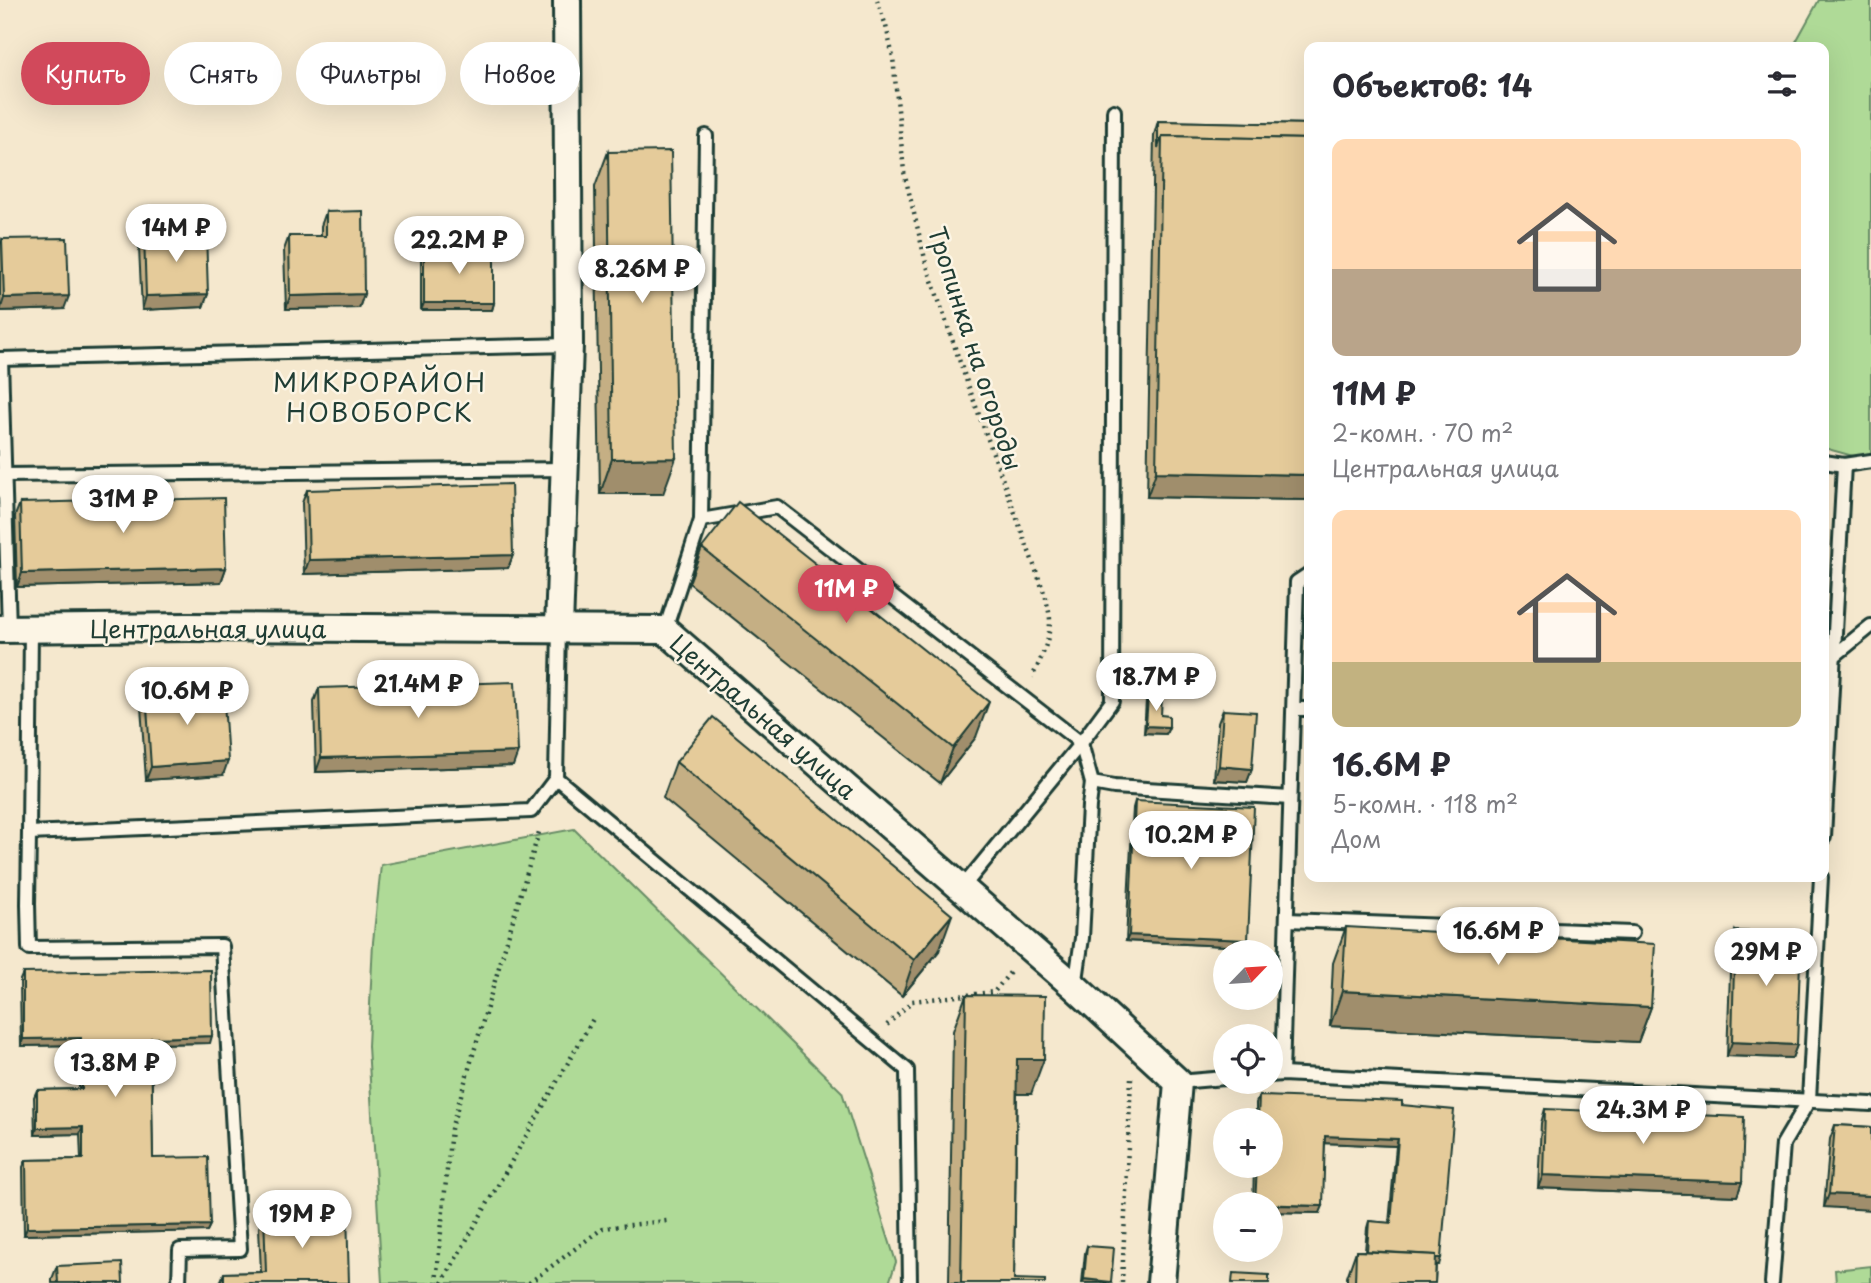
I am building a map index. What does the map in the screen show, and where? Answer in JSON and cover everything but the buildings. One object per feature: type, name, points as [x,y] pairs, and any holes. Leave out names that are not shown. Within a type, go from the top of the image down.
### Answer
[{"type":"street","points":[[559,628],[569,345],[567,0]]},
{"type":"street","name":"Центральная улица","points":[[13,629],[187,627],[665,630],[1075,987],[1178,1082]]},
{"type":"street","points":[[1161,1283],[1178,1082]]},
{"type":"lane","points":[[962,888],[1082,743],[1112,701],[1114,111]]},
{"type":"lane","points":[[665,630],[701,520],[706,136]]},
{"type":"lane","points":[[179,1283],[180,1250],[240,1249],[222,946],[29,948],[29,833],[13,629],[0,359],[569,345]]},
{"type":"lane","points":[[1829,463],[1871,461]]},
{"type":"lane","points":[[1829,736],[1844,464]]},
{"type":"lane","points":[[4,475],[565,469]]},
{"type":"lane","points":[[701,520],[777,507],[1082,743],[1092,783],[1082,938],[1075,987]]},
{"type":"lane","points":[[1280,1024],[1287,920],[1297,582],[1304,578]]},
{"type":"lane","points":[[1833,656],[1871,626]]},
{"type":"lane","points":[[29,833],[531,811],[556,778],[559,628]]},
{"type":"lane","points":[[1294,709],[1304,709]]},
{"type":"lane","points":[[556,778],[907,1070],[910,1283]]},
{"type":"lane","points":[[1092,783],[1114,787],[1290,798]]},
{"type":"lane","points":[[1772,1283],[1783,1144],[1809,1100],[1821,882]]},
{"type":"lane","points":[[1287,920],[1632,933]]},
{"type":"lane","points":[[1283,1075],[1871,1104]]},
{"type":"lane","points":[[1178,1082],[1213,1079]]},
{"type":"path","name":"Тропинка на огороды","points":[[877,0],[892,57],[904,172],[926,263],[962,371],[1045,597],[1050,621],[1038,667],[1021,697]]},
{"type":"path","points":[[436,1283],[451,1129],[540,830]]},
{"type":"path","points":[[870,1040],[912,1001],[993,992],[1016,965]]},
{"type":"path","points":[[442,1283],[593,1019]]},
{"type":"path","points":[[1122,1283],[1131,1075]]},
{"type":"path","points":[[529,1283],[603,1228],[667,1221]]},
{"type":"green space","points":[[1819,0],[1871,0],[1871,461],[1829,449],[1829,42],[1796,42]]},
{"type":"green space","points":[[574,829],[842,1092],[896,1262],[889,1283],[382,1283],[368,1046],[373,942],[381,865]]},
{"type":"green space","points":[[1871,1266],[1871,1283],[1836,1283],[1835,1270]]},
{"type":"district","name":"МИКРОРАЙОН НОВОБОРСК","points":[[380,396]]}]
